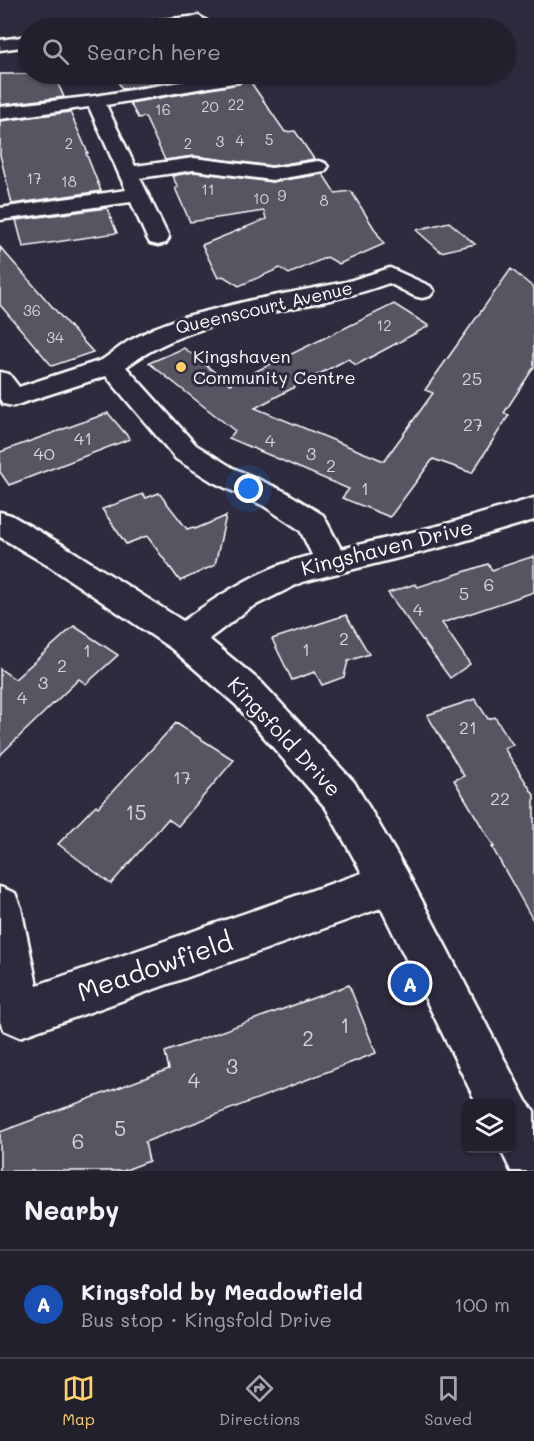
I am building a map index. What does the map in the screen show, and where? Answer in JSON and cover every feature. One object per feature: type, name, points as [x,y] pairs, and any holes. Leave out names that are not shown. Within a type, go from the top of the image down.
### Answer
[{"type":"street","points":[[0,45],[18,42]]},
{"type":"street","points":[[0,112],[95,101],[197,84]]},
{"type":"street","points":[[95,101],[158,238]]},
{"type":"street","points":[[130,173],[194,164],[272,174],[318,167]]},
{"type":"street","points":[[0,214],[138,195]]},
{"type":"street","name":"Queenscourt Avenue","points":[[0,380],[13,398],[111,366],[123,355],[171,330],[211,317],[345,290],[390,275],[412,261]]},
{"type":"street","points":[[390,275],[422,291]]},
{"type":"street","points":[[111,366],[186,452],[223,475],[275,499],[312,523],[331,561]]},
{"type":"street","name":"Kingshaven Drive","points":[[184,639],[238,599],[293,572],[450,534],[534,509]]},
{"type":"street","name":"Kingsfold Drive","points":[[0,523],[60,558],[184,639],[249,694],[340,795],[391,884],[500,1099]]},
{"type":"street","name":"Meadowfield","points":[[0,908],[20,1014],[391,884]]},
{"type":"street","points":[[516,1128],[534,1164]]},
{"type":"building","points":[[0,74],[18,74],[18,84],[58,84],[64,97],[0,105]]},
{"type":"building","points":[[119,84],[154,84],[122,89]]},
{"type":"building","points":[[239,84],[252,84],[285,132],[295,131],[314,159],[272,166],[194,156],[165,160],[145,117],[138,118],[130,103]]},
{"type":"building","points":[[70,112],[101,191],[12,204],[0,155],[0,121]]},
{"type":"building","points":[[194,172],[272,182],[323,174],[335,193],[351,191],[384,244],[339,264],[327,257],[289,274],[280,268],[239,286],[223,276],[218,278],[202,245],[266,219],[264,211],[190,222],[172,176]]},
{"type":"building","points":[[107,208],[117,233],[23,247],[16,220]]},
{"type":"building","points":[[449,222],[475,244],[441,252],[416,230]]},
{"type":"building","points":[[0,247],[93,352],[52,366],[0,305]]},
{"type":"building","points":[[511,269],[534,288],[534,367],[504,413],[509,415],[472,473],[433,459],[390,517],[342,498],[349,489],[229,438],[235,431],[149,363],[184,348],[230,384],[394,304],[429,326],[356,365],[348,359],[255,408],[384,461],[433,393],[425,390]]},
{"type":"building","points":[[108,413],[130,439],[9,485],[0,472],[0,452]]},
{"type":"building","points":[[159,493],[187,529],[193,527],[195,529],[226,516],[215,565],[180,581],[147,536],[126,544],[102,509],[143,494],[146,498]]},
{"type":"building","points":[[534,556],[534,592],[442,623],[470,664],[450,678],[388,593],[415,584],[418,587],[488,564],[492,570]]},
{"type":"building","points":[[346,615],[369,654],[348,661],[344,677],[322,685],[315,672],[292,680],[272,639]]},
{"type":"building","points":[[74,626],[118,655],[86,684],[79,679],[0,755],[0,669],[15,679]]},
{"type":"building","points":[[475,699],[488,719],[495,717],[513,745],[504,748],[534,795],[534,922],[492,847],[494,847],[454,780],[464,776],[427,715]]},
{"type":"building","points":[[176,723],[234,760],[178,826],[168,819],[111,884],[58,844],[96,805],[98,807]]},
{"type":"building","points":[[349,985],[376,1053],[145,1142],[149,1161],[123,1171],[0,1171],[0,1132],[169,1069],[165,1052]]},
{"type":"place","name":"Kingshaven Community Centre","points":[[181,367]]},
{"type":"place","name":"Kingsfold by Meadowfield","points":[[410,983]]}]
